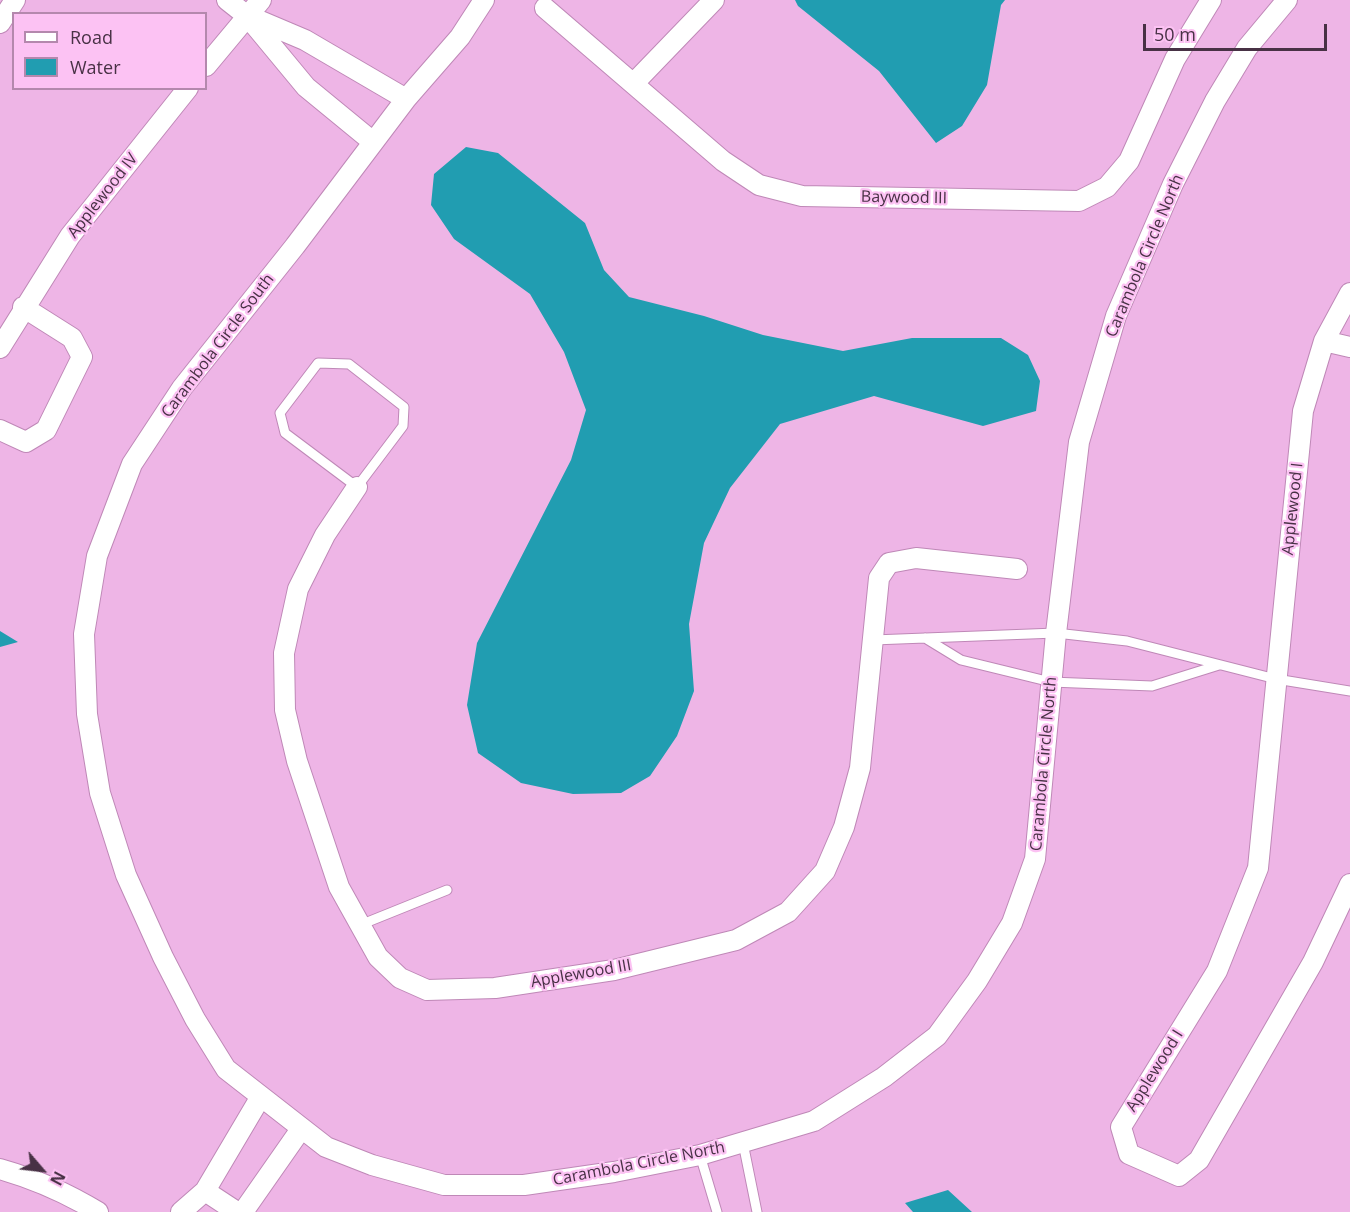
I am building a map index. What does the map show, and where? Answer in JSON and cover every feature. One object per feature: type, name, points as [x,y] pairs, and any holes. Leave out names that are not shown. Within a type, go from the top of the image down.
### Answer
[{"type":"street","points":[[0,23],[15,0]]},
{"type":"street","points":[[227,0],[246,15],[306,87],[373,142]]},
{"type":"street","points":[[207,65],[246,15],[261,0]]},
{"type":"street","name":"Carambola Circle South","points":[[260,1098],[226,1069],[195,1019],[163,957],[126,875],[100,793],[88,726],[84,634],[97,556],[132,464],[182,388],[295,246],[406,99],[460,37],[484,0]]},
{"type":"street","points":[[635,82],[714,0]]},
{"type":"street","name":"Baywood III","points":[[545,8],[635,82],[723,160],[759,184],[802,196],[1079,201],[1107,187],[1129,161],[1174,59],[1211,0]]},
{"type":"street","name":"Carambola Circle North","points":[[260,1098],[326,1147],[372,1165],[444,1185],[524,1185],[700,1155],[813,1121],[884,1077],[937,1036],[977,981],[1012,923],[1035,859],[1056,633],[1078,442],[1116,316],[1173,184],[1215,101],[1247,48],[1287,0]]},
{"type":"street","points":[[246,15],[305,40],[406,99]]},
{"type":"street","name":"Applewood IV","points":[[0,348],[23,307],[70,236],[186,90]]},
{"type":"street","name":"Applewood I","points":[[1350,293],[1324,341],[1303,411],[1258,868],[1217,971],[1120,1127],[1129,1154],[1179,1176],[1199,1160],[1313,962],[1350,884]]},
{"type":"street","points":[[0,430],[26,442],[46,429],[82,357],[72,338],[23,307]]},
{"type":"street","points":[[1324,341],[1350,347]]},
{"type":"street","name":"Applewood III","points":[[357,487],[325,535],[298,589],[284,653],[285,710],[297,761],[339,887],[378,957],[400,978],[427,990],[465,990],[614,970],[736,940],[788,912],[825,871],[844,827],[860,768],[879,578],[889,563],[916,558],[1017,569]]},
{"type":"street","points":[[181,1212],[205,1191],[260,1098]]},
{"type":"street","points":[[243,1212],[301,1129]]},
{"type":"street","points":[[0,1169],[75,1198],[98,1212]]},
{"type":"street","points":[[205,1191],[237,1212]]},
{"type":"lane","name":"Applewood III","points":[[318,363],[349,364],[404,407],[403,426],[357,487],[285,433],[280,413],[318,363]]},
{"type":"lane","points":[[872,640],[1056,633],[1127,641],[1276,679],[1349,688]]},
{"type":"lane","points":[[925,638],[961,660],[1051,682],[1152,686],[1219,665]]},
{"type":"lane","points":[[360,925],[447,890]]},
{"type":"lane","points":[[742,1143],[758,1212]]},
{"type":"lane","points":[[700,1155],[717,1212]]},
{"type":"water","points":[[795,0],[1005,0],[1001,5],[987,85],[962,126],[936,143],[879,71],[798,6]]},
{"type":"water","points":[[466,147],[498,153],[585,223],[604,270],[629,297],[704,316],[763,335],[843,351],[912,338],[1001,338],[1028,355],[1040,381],[1036,411],[983,426],[874,396],[780,424],[730,488],[704,543],[689,624],[694,691],[677,736],[650,776],[621,793],[573,794],[521,783],[478,753],[467,705],[477,643],[571,460],[586,410],[564,352],[530,294],[454,239],[431,205],[434,174]]},
{"type":"water","points":[[0,631],[18,642],[0,647]]},
{"type":"water","points":[[948,1190],[972,1212],[913,1212],[905,1203]]}]
